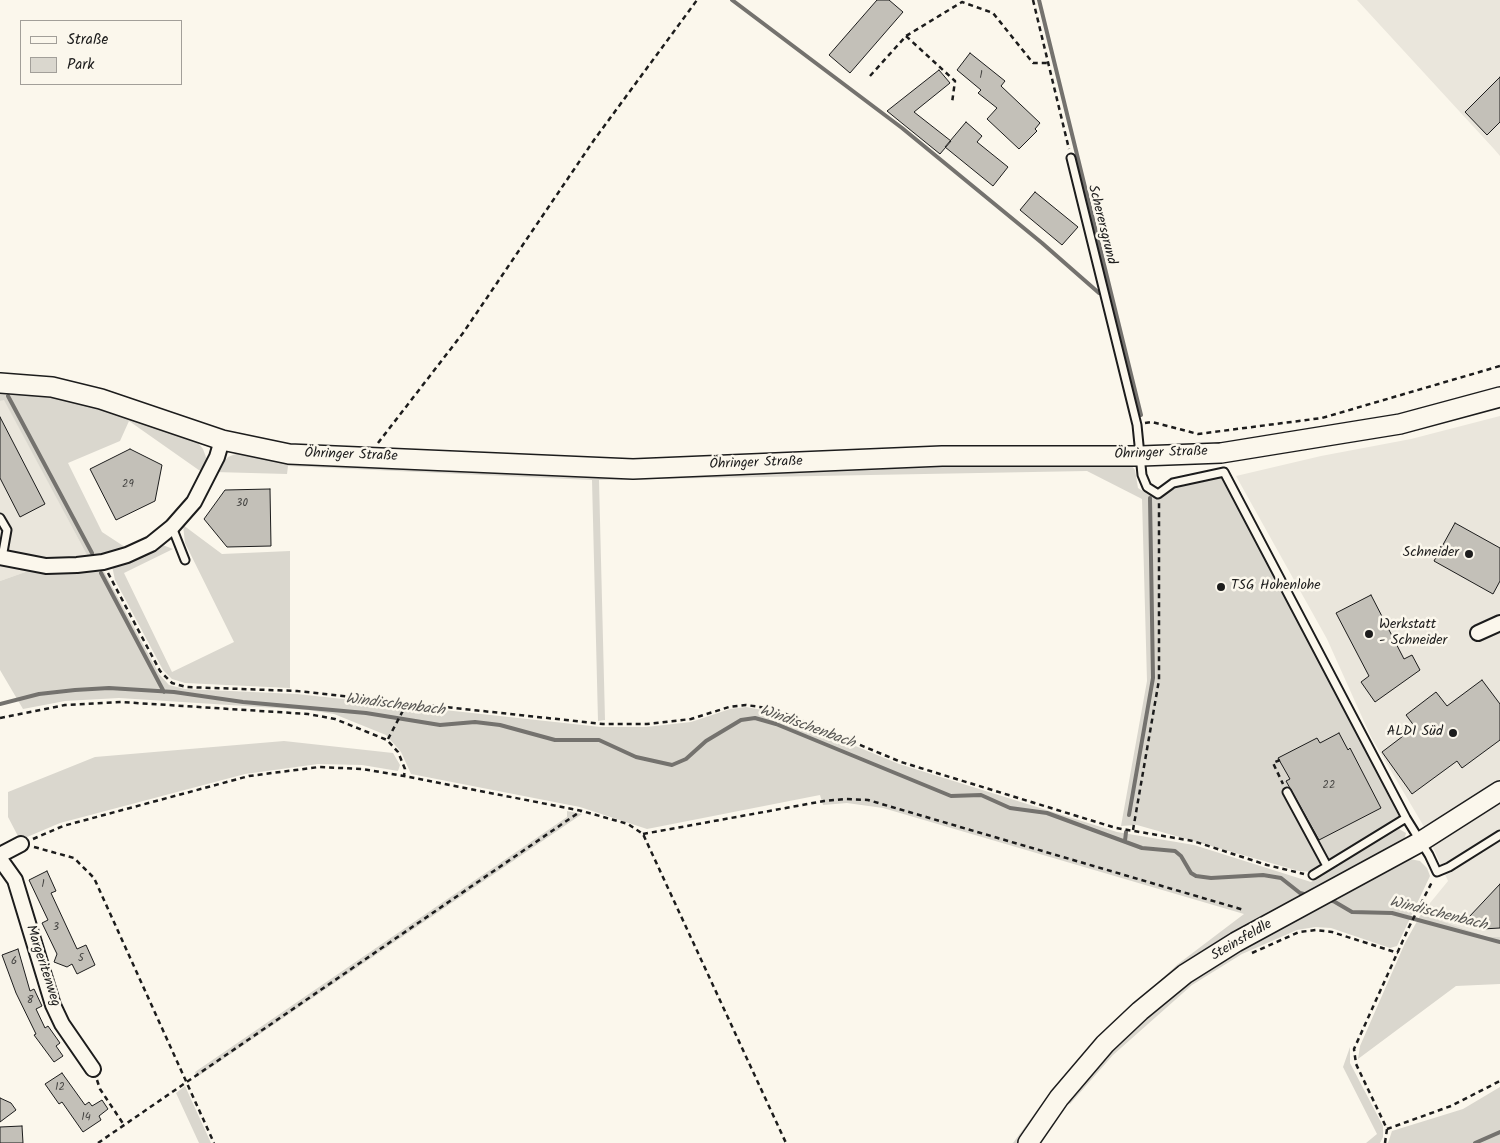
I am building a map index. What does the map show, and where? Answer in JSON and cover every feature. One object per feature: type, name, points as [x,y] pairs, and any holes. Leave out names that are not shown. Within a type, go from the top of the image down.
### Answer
[{"type":"main road","name":"Öhringer Straße","points":[[8,384],[52,387],[101,399],[222,440],[289,454],[633,469],[942,456],[1141,456],[1221,452],[1400,424],[1500,397]]},
{"type":"main road","name":"Steinsfeldle","points":[[1028,1143],[1059,1098],[1105,1044],[1140,1011],[1186,974],[1227,948],[1420,842],[1500,792]]},
{"type":"street","points":[[1,557],[46,566],[103,562],[127,556],[151,544],[172,527],[194,502],[218,457],[222,440]]},
{"type":"street","points":[[1478,633],[1500,623]]},
{"type":"street","points":[[0,855],[21,844]]},
{"type":"street","name":"Margeritenweg","points":[[0,859],[15,880],[53,1005],[62,1024],[94,1069]]},
{"type":"lane","name":"Scherersgrund","points":[[1071,158],[1137,425],[1142,475],[1147,487],[1158,494]]},
{"type":"lane","points":[[1158,494],[1173,483],[1224,472],[1406,818],[1437,872],[1449,867],[1500,835]]},
{"type":"lane","points":[[0,518],[7,530],[1,557]]},
{"type":"lane","points":[[172,527],[185,560]]},
{"type":"lane","points":[[1287,792],[1327,866]]},
{"type":"lane","points":[[1313,875],[1406,818]]},
{"type":"path","points":[[366,458],[463,333],[594,140],[697,0]]},
{"type":"path","points":[[1033,0],[1071,158]]},
{"type":"path","points":[[870,76],[906,36],[962,2],[993,13],[1033,63],[1048,63]]},
{"type":"path","points":[[906,36],[955,81],[952,103]]},
{"type":"path","points":[[1137,425],[1152,422],[1198,434],[1322,418],[1500,366]]},
{"type":"path","points":[[1133,830],[1159,680],[1158,494]]},
{"type":"path","points":[[103,562],[160,671],[172,683],[186,687],[297,691],[603,724],[647,724],[691,719],[729,707],[746,704],[774,709],[901,762],[1116,828],[1193,842],[1298,874],[1313,875]]},
{"type":"path","points":[[0,718],[65,705],[121,702],[308,714],[335,718],[387,740],[398,752],[406,769],[404,776]]},
{"type":"path","points":[[387,740],[407,703]]},
{"type":"path","points":[[1280,760],[1272,763],[1287,792]]},
{"type":"path","points":[[21,844],[63,826],[248,776],[319,767],[362,769],[404,776],[582,811],[628,824],[643,834],[786,1143]]},
{"type":"path","points":[[643,834],[824,801],[845,799],[868,800],[1244,910]]},
{"type":"path","points":[[98,1143],[582,811]]},
{"type":"path","points":[[21,844],[74,858],[94,878],[214,1143]]},
{"type":"path","points":[[1385,1143],[1387,1129],[1356,1064],[1354,1049],[1417,910],[1437,872]]},
{"type":"path","points":[[1244,956],[1299,932],[1316,930],[1332,932],[1398,953]]},
{"type":"path","points":[[94,1069],[100,1089],[124,1125]]},
{"type":"path","points":[[1387,1129],[1450,1106],[1500,1081]]},
{"type":"shaded area","points":[[1357,0],[1500,0],[1500,156],[1494,149]]},
{"type":"shaded area","points":[[4,399],[88,557],[93,570],[62,573],[31,570],[0,581],[0,401]]},
{"type":"shaded area","points":[[1500,416],[1500,937],[1488,937],[1421,914],[1448,881],[1423,825],[1371,737],[1327,639],[1236,476],[1321,456],[1411,439]]},
{"type":"green space","points":[[0,388],[60,395],[195,439],[203,449],[207,460],[203,473],[129,421],[120,441],[68,463],[102,532],[128,549],[99,557],[88,557],[4,400],[0,401]]},
{"type":"green space","name":"TSG Hohenlohe","points":[[243,451],[598,473],[1124,463],[1131,465],[1135,470],[1138,488],[1149,495],[1161,495],[1175,485],[1223,476],[1402,818],[1313,872],[1299,871],[1137,825],[1121,826],[1147,681],[1142,499],[1087,471],[599,480],[605,720],[598,721],[592,480],[288,466],[287,474],[215,472],[228,457]]},
{"type":"green space","points":[[183,525],[222,554],[290,551],[290,688],[185,683],[172,679],[163,670],[115,580],[112,566],[160,544],[173,549],[124,573],[172,672],[234,642],[185,543]]},
{"type":"green space","points":[[102,568],[159,674],[169,685],[185,689],[297,694],[601,727],[646,727],[691,722],[730,709],[746,707],[773,712],[899,764],[1117,832],[1194,845],[1311,882],[1399,829],[1406,833],[1404,841],[1316,892],[1313,889],[1274,909],[1276,913],[1182,969],[1021,1143],[1013,1143],[1052,1090],[1098,1037],[1178,964],[1244,914],[883,808],[847,803],[823,805],[820,795],[647,829],[580,807],[411,774],[401,752],[386,735],[334,714],[308,710],[119,698],[65,701],[23,709],[0,670],[0,581],[31,570],[62,573]]},
{"type":"green space","points":[[284,741],[393,753],[400,765],[398,771],[362,765],[318,764],[245,774],[60,823],[20,840],[8,817],[8,792],[95,757]]},
{"type":"green space","points":[[567,811],[582,814],[197,1077],[195,1072],[567,817]]},
{"type":"green space","points":[[1410,859],[1420,861],[1427,868],[1430,876],[1397,946],[1390,948],[1331,928],[1315,927],[1297,930],[1242,954],[1192,985],[1113,1055],[1070,1104],[1066,1100],[1111,1048],[1190,980],[1240,948]]},
{"type":"green space","points":[[1421,914],[1488,937],[1500,937],[1500,984],[1456,986],[1358,1059],[1360,1046],[1405,943]]},
{"type":"green space","points":[[1350,1047],[1350,1063],[1383,1126],[1383,1137],[1380,1143],[1366,1143],[1377,1134],[1343,1067]]},
{"type":"green space","points":[[185,1086],[211,1143],[199,1143],[176,1093]]},
{"type":"green space","points":[[1500,1087],[1500,1143],[1388,1143],[1392,1131],[1463,1109]]},
{"type":"building","points":[[877,0],[889,0],[903,12],[850,73],[829,55]]},
{"type":"building","points":[[970,53],[1005,81],[1001,86],[1040,123],[1035,129],[1037,131],[1019,149],[987,119],[997,108],[978,93],[981,90],[957,70]]},
{"type":"building","points":[[939,70],[950,83],[914,112],[951,141],[940,154],[887,111]]},
{"type":"building","points":[[1500,77],[1500,122],[1487,135],[1465,112]]},
{"type":"building","points":[[966,122],[982,136],[977,142],[1008,167],[993,186],[945,147]]},
{"type":"building","points":[[1035,192],[1078,227],[1062,245],[1020,210]]},
{"type":"building","points":[[0,417],[45,504],[20,517],[0,478]]},
{"type":"building","points":[[130,449],[162,465],[155,501],[116,520],[90,469]]},
{"type":"building","points":[[270,489],[271,546],[227,547],[204,519],[225,490]]},
{"type":"building","name":"Schneider","points":[[1455,523],[1500,548],[1500,581],[1493,594],[1434,561]]},
{"type":"building","name":"Werkstatt - Schneider","points":[[1371,595],[1404,659],[1412,655],[1420,670],[1375,702],[1361,682],[1369,676],[1336,613]]},
{"type":"building","name":"ALDI Süd","points":[[1482,680],[1500,704],[1500,740],[1462,768],[1457,761],[1412,794],[1382,752],[1415,727],[1406,715],[1436,692],[1447,706]]},
{"type":"building","points":[[1339,733],[1348,750],[1350,748],[1381,808],[1319,840],[1286,781],[1290,779],[1278,758],[1317,738],[1320,743]]},
{"type":"building","points":[[47,871],[56,891],[51,893],[77,949],[86,945],[95,965],[77,974],[72,964],[67,967],[54,962],[57,954],[42,923],[48,920],[29,880]]},
{"type":"building","points":[[1500,884],[1500,928],[1482,929],[1469,917]]},
{"type":"building","points":[[18,949],[30,991],[34,989],[42,1006],[36,1009],[45,1028],[48,1026],[60,1043],[56,1046],[63,1056],[54,1062],[34,1035],[36,1034],[16,993],[2,955]]},
{"type":"building","points":[[62,1073],[85,1105],[89,1102],[92,1106],[102,1100],[108,1109],[99,1116],[101,1120],[83,1132],[62,1102],[59,1104],[45,1084]]},
{"type":"building","points":[[0,1098],[11,1103],[16,1110],[0,1122]]},
{"type":"building","points":[[22,1126],[23,1143],[0,1143],[0,1127]]},
{"type":"waterway","points":[[732,0],[902,128],[1042,243],[1099,293]]},
{"type":"waterway","points":[[1039,0],[1141,415]]},
{"type":"waterway","points":[[8,396],[92,553]]},
{"type":"waterway","points":[[1129,815],[1153,678],[1150,498]]},
{"type":"waterway","points":[[101,573],[164,692]]},
{"type":"waterway","name":"Windischenbach","points":[[0,704],[39,694],[75,690],[109,688],[174,692],[243,702],[366,713],[440,725],[475,722],[500,725],[555,740],[599,740],[636,757],[672,765],[686,759],[706,741],[741,720],[755,718],[776,724],[951,796],[981,795],[1010,808],[1047,813],[1142,848],[1175,851],[1181,856],[1191,873],[1196,876],[1211,878],[1263,875],[1281,878],[1300,893],[1308,895]]},
{"type":"waterway","points":[[1125,841],[1126,832]]},
{"type":"waterway","name":"Windischenbach","points":[[1327,899],[1352,912],[1392,913],[1500,942]]},
{"type":"waterway","points":[[1475,1143],[1500,1132]]},
{"type":"place","name":"Schneider","points":[[1469,554]]},
{"type":"place","name":"TSG Hohenlohe","points":[[1221,587]]},
{"type":"place","name":"Werkstatt - Schneider","points":[[1369,634]]},
{"type":"place","name":"ALDI Süd","points":[[1453,733]]}]
